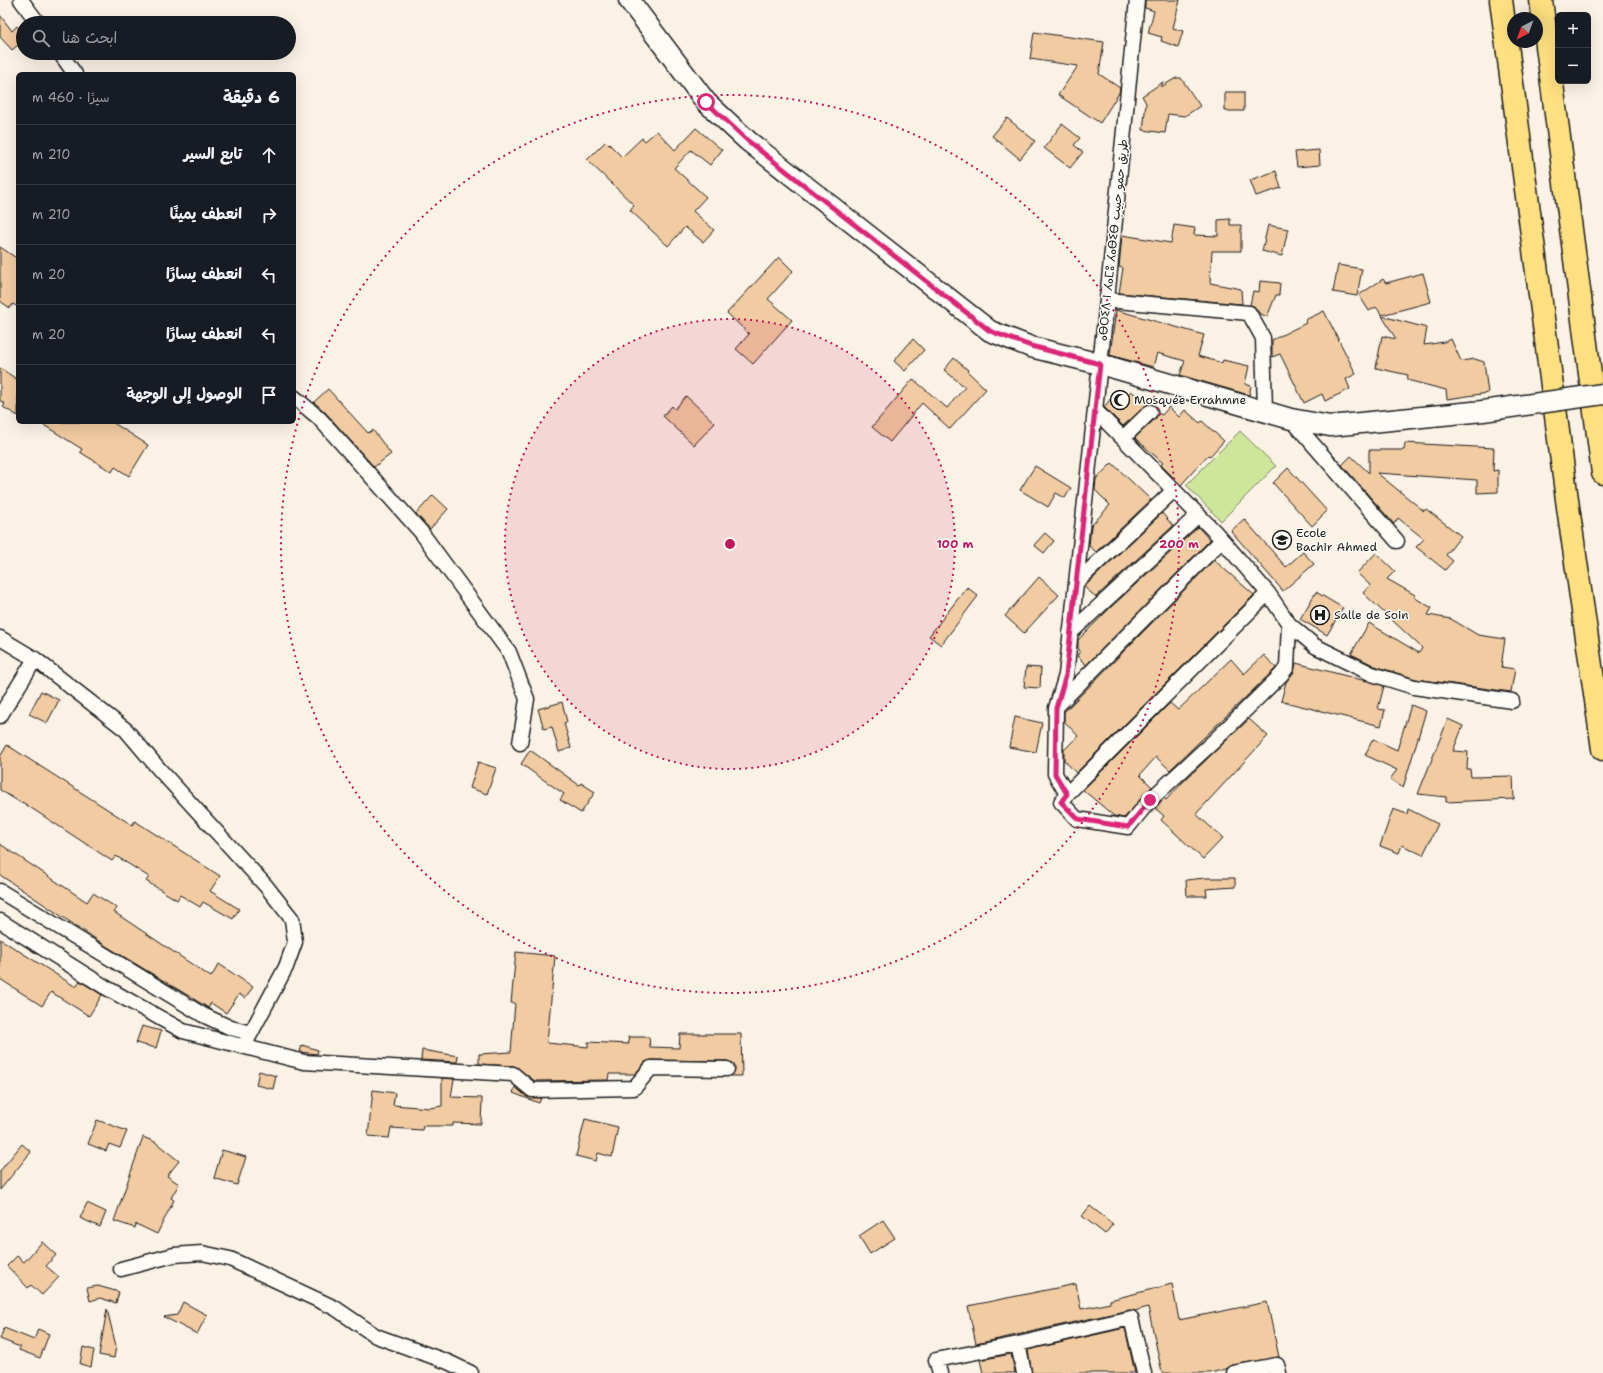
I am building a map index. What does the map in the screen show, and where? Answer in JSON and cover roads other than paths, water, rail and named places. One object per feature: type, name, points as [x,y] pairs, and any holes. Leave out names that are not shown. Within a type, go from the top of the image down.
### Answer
[{"type":"highway","points":[[1500,0],[1595,700],[1603,749]]},
{"type":"highway","points":[[1541,0],[1603,474]]},
{"type":"main road","points":[[629,0],[706,102],[748,141],[990,331],[1031,346],[1100,364],[1291,419],[1330,426],[1482,410],[1603,394]]},
{"type":"street","points":[[21,0],[33,16]]},
{"type":"street","name":"ⴰⴱⵔⵉⴷ ⵏ ⵃⴰⵎⵓ ⵃⴰⴱⵉⴱ طريق حمو حبيب","points":[[1137,0],[1107,300],[1066,675],[1056,708],[1055,774],[1067,794],[1061,802],[1078,819],[1128,827],[1150,800],[1214,741],[1281,675],[1287,667],[1289,624]]},
{"type":"street","points":[[65,60],[74,72]]},
{"type":"street","points":[[1107,300],[1249,313],[1263,338],[1265,411]]},
{"type":"street","points":[[296,399],[319,418],[421,532],[508,652],[527,699],[520,743]]},
{"type":"street","points":[[1095,410],[1222,540],[1268,593],[1289,624],[1315,646],[1372,674],[1414,688],[1512,701]]},
{"type":"street","points":[[1123,438],[1150,412]]},
{"type":"street","points":[[1291,419],[1397,541]]},
{"type":"street","points":[[1076,583],[1174,490]]},
{"type":"street","points":[[1070,633],[1198,515]]},
{"type":"street","points":[[1056,708],[1222,540]]},
{"type":"street","points":[[1067,794],[1268,593]]},
{"type":"street","points":[[0,638],[35,659],[126,730],[261,881],[292,919],[295,942],[286,967],[244,1046]]},
{"type":"street","points":[[0,716],[35,659]]},
{"type":"street","points":[[0,891],[203,1015],[231,1028],[251,1033]]},
{"type":"street","points":[[0,921],[105,987],[183,1031],[304,1062],[513,1074],[532,1090],[634,1088],[651,1068],[728,1069]]},
{"type":"street","points":[[121,1269],[174,1255],[202,1253],[230,1259],[335,1308],[376,1336],[448,1362],[471,1373]]},
{"type":"street","points":[[940,1373],[936,1360],[1018,1344],[1131,1318],[1144,1373]]},
{"type":"street","points":[[1018,1344],[1024,1373]]},
{"type":"street","points":[[1234,1373],[1277,1365],[1279,1373]]},
{"type":"place","name":"Mosquée Errahmne","points":[[1120,400]]},
{"type":"place","name":"Ecole Bachir Ahmed","points":[[1282,540]]},
{"type":"place","name":"Salle de Soin","points":[[1320,615]]}]
